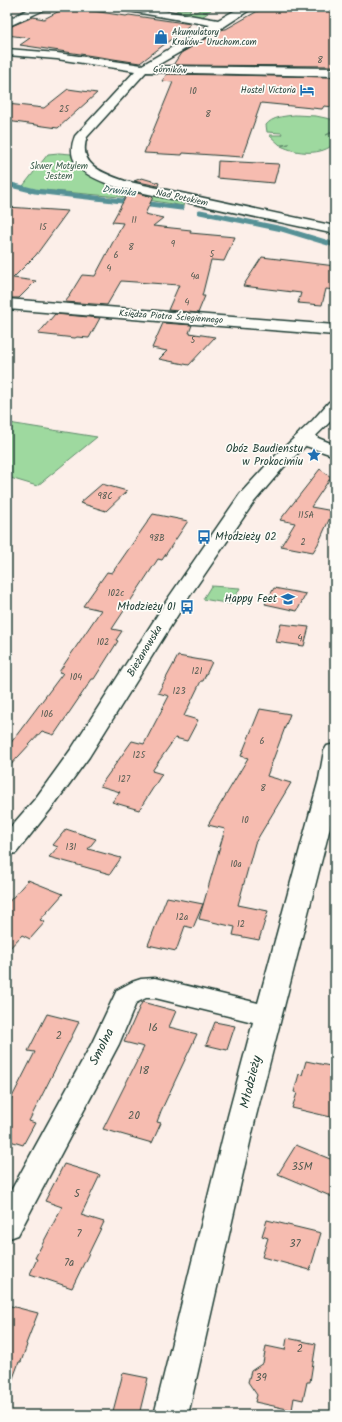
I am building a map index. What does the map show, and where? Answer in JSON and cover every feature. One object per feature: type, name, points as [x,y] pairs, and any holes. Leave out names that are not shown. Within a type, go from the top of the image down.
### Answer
[{"type":"street","points":[[7,24],[42,7]]},
{"type":"street","points":[[123,7],[221,24]]},
{"type":"street","name":"Nad Potokiem","points":[[249,7],[143,69],[80,138],[77,144],[77,154],[82,164],[87,168],[108,179],[132,187],[335,230]]},
{"type":"street","name":"Górników","points":[[7,52],[57,56],[143,69],[333,71]]},
{"type":"street","name":"Księdza Piotra Ściegiennego","points":[[7,304],[335,330]]},
{"type":"street","name":"Bieżanowska","points":[[7,847],[43,804],[78,756],[177,600],[209,556],[240,508],[267,474],[335,406]]},
{"type":"street","points":[[307,435],[320,434],[335,440]]},
{"type":"street","points":[[307,435],[312,442],[335,451]]},
{"type":"street","name":"Młodzieży","points":[[171,1415],[242,1116],[331,779],[335,751]]},
{"type":"street","name":"Smolna","points":[[7,1226],[105,1044],[126,997],[141,989],[154,988],[269,1016]]},
{"type":"green space","points":[[204,8],[212,8],[210,11],[203,12],[208,13],[200,18],[173,13],[178,10],[191,9],[189,11],[196,12]]},
{"type":"green space","points":[[283,116],[316,116],[335,120],[335,130],[326,135],[335,132],[335,143],[330,147],[316,152],[294,151],[281,146],[289,144],[280,145],[269,135],[281,135],[282,133],[267,132],[266,125],[272,120]]},
{"type":"green space","name":"Skwer Motylem Jestem","points":[[48,154],[71,154],[78,167],[83,171],[182,201],[184,206],[142,199],[31,189],[23,186]]},
{"type":"green space","points":[[7,422],[97,437],[37,486],[7,477]]},
{"type":"green space","points":[[211,586],[240,588],[231,604],[203,599]]},
{"type":"building","points":[[67,7],[191,24],[140,63],[20,45],[30,38],[7,35],[7,28],[33,17],[44,19]]},
{"type":"building","points":[[285,7],[335,7],[335,66],[173,65],[181,53],[263,8],[279,11]]},
{"type":"building","points":[[167,74],[335,77],[335,107],[324,106],[322,109],[261,103],[242,157],[183,153],[182,155],[144,153],[173,82],[162,81]]},
{"type":"building","points":[[68,89],[97,93],[58,128],[7,121],[7,104],[44,108]]},
{"type":"building","points":[[218,161],[279,164],[274,183],[217,178]]},
{"type":"building","points":[[142,178],[159,183],[158,186],[134,181]]},
{"type":"building","points":[[129,191],[153,197],[145,214],[163,218],[153,226],[191,230],[190,233],[235,237],[224,261],[211,260],[202,296],[205,296],[198,313],[168,310],[179,285],[121,281],[107,305],[65,302],[82,275],[95,276],[123,223],[112,222]]},
{"type":"building","points":[[7,207],[68,211],[36,255],[13,278],[36,281],[19,298],[7,298]]},
{"type":"building","points":[[262,257],[335,266],[335,290],[326,289],[322,305],[298,303],[301,293],[243,286]]},
{"type":"building","points":[[55,314],[100,318],[89,338],[38,334]]},
{"type":"building","points":[[163,323],[192,325],[189,333],[215,337],[189,365],[159,359],[167,351],[152,348]]},
{"type":"building","points":[[320,469],[331,477],[311,507],[333,511],[318,544],[313,552],[281,546],[295,523],[280,520]]},
{"type":"building","points":[[102,484],[127,491],[106,511],[80,503]]},
{"type":"building","points":[[153,514],[188,521],[162,560],[158,559],[112,629],[122,631],[116,640],[118,641],[94,679],[92,679],[54,735],[42,731],[7,769],[7,748],[63,673],[59,672],[101,610],[83,606],[107,572],[112,573]]},
{"type":"building","points":[[274,588],[306,594],[297,611],[265,604]]},
{"type":"building","points":[[281,624],[309,627],[304,646],[276,642]]},
{"type":"building","points":[[178,656],[212,662],[184,716],[198,720],[187,741],[175,738],[152,771],[162,774],[139,810],[112,802],[120,792],[100,786],[132,741],[144,744],[169,696],[158,693]]},
{"type":"building","points":[[260,709],[290,714],[267,776],[291,783],[255,843],[238,905],[268,911],[259,940],[233,935],[235,927],[199,919],[225,829],[208,825],[248,758],[241,756]]},
{"type":"building","points":[[66,829],[96,839],[88,849],[121,858],[110,874],[49,857],[58,847],[53,845]]},
{"type":"building","points":[[28,880],[63,894],[40,920],[45,922],[30,939],[22,935],[7,951],[7,904]]},
{"type":"building","points":[[167,897],[203,904],[193,928],[185,926],[176,951],[148,945]]},
{"type":"building","points":[[142,1002],[176,1011],[169,1027],[197,1034],[161,1111],[157,1122],[161,1123],[152,1143],[103,1129],[144,1047],[124,1042]]},
{"type":"building","points":[[47,1014],[79,1022],[29,1121],[35,1123],[23,1145],[7,1140],[7,1107],[35,1052],[28,1051]]},
{"type":"building","points":[[215,1022],[235,1026],[227,1050],[206,1045]]},
{"type":"building","points":[[306,1061],[335,1067],[335,1118],[292,1108],[297,1093],[294,1092],[299,1074],[302,1075]]},
{"type":"building","points":[[296,1145],[335,1161],[335,1198],[278,1174]]},
{"type":"building","points":[[64,1164],[100,1175],[81,1215],[104,1222],[72,1288],[30,1274],[37,1259],[35,1258],[62,1207],[45,1201]]},
{"type":"building","points":[[267,1220],[321,1233],[310,1270],[262,1257],[268,1238],[262,1236]]},
{"type":"building","points":[[7,1305],[38,1313],[21,1362],[19,1362],[9,1389],[7,1389]]},
{"type":"building","points":[[287,1338],[316,1344],[310,1382],[307,1382],[303,1400],[294,1398],[292,1410],[255,1402],[257,1395],[248,1382],[251,1371],[263,1363],[266,1346],[285,1350]]},
{"type":"building","points":[[123,1373],[148,1378],[139,1415],[112,1415]]},
{"type":"waterway","name":"Drwinka","points":[[7,184],[35,191],[131,202]]},
{"type":"waterway","name":"Drwinka","points":[[142,203],[181,208]]},
{"type":"waterway","name":"Drwinka","points":[[200,212],[282,229],[335,245]]},
{"type":"place","name":"Akumulatory Kraków- Uruchom.com","points":[[161,37]]},
{"type":"place","name":"Hostel Victoria","points":[[307,90]]},
{"type":"place","name":"Obóz Baudienstu w Prokocimiu","points":[[314,455]]},
{"type":"place","name":"Młodzieży 02","points":[[204,537]]},
{"type":"place","name":"Happy Feet","points":[[288,599]]},
{"type":"place","name":"Młodzieży 01","points":[[187,607]]}]
